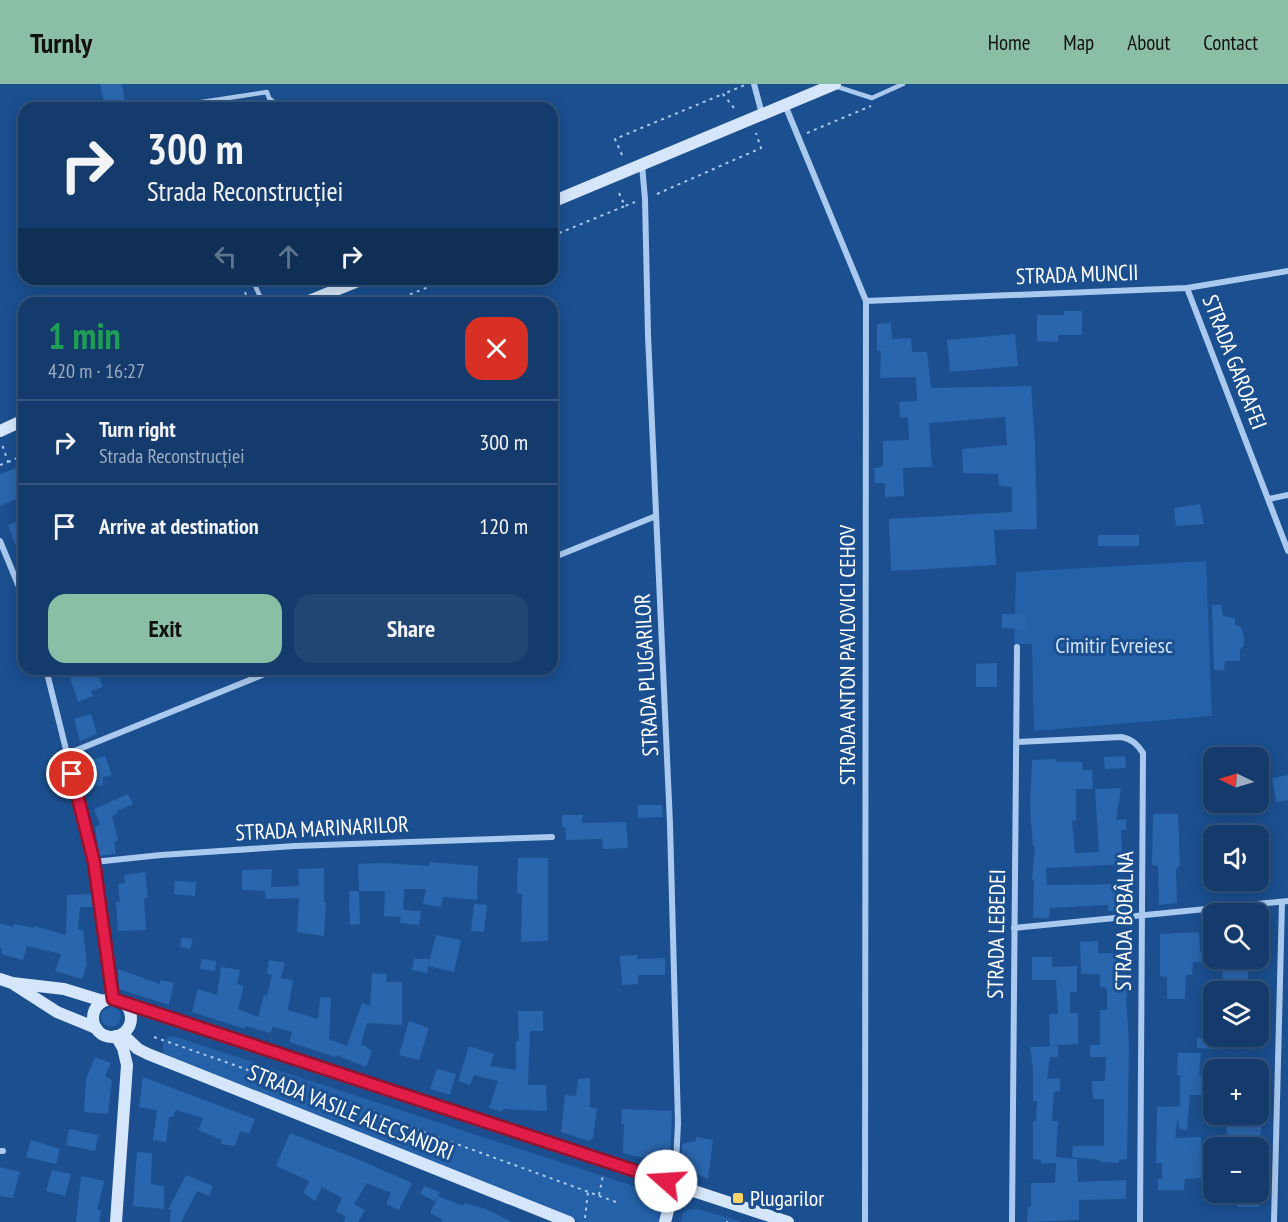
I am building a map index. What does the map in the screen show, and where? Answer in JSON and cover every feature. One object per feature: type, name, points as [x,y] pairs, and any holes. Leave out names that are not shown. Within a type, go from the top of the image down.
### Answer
[{"type":"street","points":[[754,84],[762,114]]},
{"type":"street","points":[[558,200],[833,85]]},
{"type":"street","name":"STRADA ANTON PAVLOVICI CEHOV","points":[[785,105],[866,301],[865,1222]]},
{"type":"street","name":"STRADA PLUGARILOR","points":[[642,165],[671,836],[678,1123],[675,1184]]},
{"type":"street","name":"STRADA MUNCII","points":[[866,301],[1187,288],[1288,271]]},
{"type":"street","points":[[319,297],[348,285]]},
{"type":"street","name":"STRADA GAROAFEI","points":[[1187,288],[1288,551]]},
{"type":"street","points":[[0,431],[18,423]]},
{"type":"street","points":[[1269,499],[1288,495]]},
{"type":"street","points":[[558,556],[656,516]]},
{"type":"street","points":[[0,541],[18,584]]},
{"type":"street","name":"STRADA LEBEDEI","points":[[1012,1222],[1017,647]]},
{"type":"street","points":[[48,675],[94,862],[108,1000]]},
{"type":"street","points":[[67,753],[262,675]]},
{"type":"street","name":"STRADA BOBÂLNA","points":[[1017,742],[1121,737],[1137,744],[1143,753],[1140,1222]]},
{"type":"street","name":"STRADA MARINARILOR","points":[[94,862],[296,846],[552,837]]},
{"type":"street","points":[[1014,928],[1285,901],[1274,1222]]},
{"type":"street","points":[[6,981],[64,989],[125,1004],[130,1014],[129,1026],[119,1035],[105,1036],[93,1023],[94,1010],[108,1000]]},
{"type":"street","points":[[6,981],[57,1012],[96,1028]]},
{"type":"street","name":"STRADA VASILE ALECSANDRI","points":[[125,1004],[788,1222]]},
{"type":"street","points":[[116,1222],[127,1065],[119,1035]]},
{"type":"street","name":"STRADA VASILE ALECSANDRI","points":[[119,1035],[148,1054],[569,1222]]},
{"type":"street","points":[[665,1222],[675,1184]]},
{"type":"lane","points":[[833,85],[872,98],[903,84]]},
{"type":"lane","points":[[202,102],[267,92],[273,102]]},
{"type":"path","points":[[622,155],[615,139],[745,85]]},
{"type":"path","points":[[807,133],[884,101],[882,93]]},
{"type":"path","points":[[723,94],[734,108]]},
{"type":"path","points":[[657,194],[761,148],[756,133]]},
{"type":"path","points":[[619,193],[625,206]]},
{"type":"path","points":[[558,234],[636,202]]},
{"type":"path","points":[[404,297],[432,285]]},
{"type":"path","points":[[245,292],[247,297]]},
{"type":"path","points":[[2,444],[8,462]]},
{"type":"path","points":[[0,465],[18,458]]},
{"type":"path","points":[[154,1037],[615,1202]]},
{"type":"path","points":[[599,1196],[604,1169]]},
{"type":"path","points":[[585,1218],[588,1191]]},
{"type":"green space","name":"Cimitir Evreiesc","points":[[1206,561],[1212,716],[1034,731],[1032,644],[1014,644],[1016,572]]},
{"type":"green space","points":[[111,1007],[118,1010],[121,1017],[118,1024],[111,1027],[104,1024],[101,1017],[104,1010]]},
{"type":"green space","points":[[173,1036],[652,1192],[660,1198],[663,1204],[660,1222],[580,1222],[163,1055],[163,1043],[168,1037]]},
{"type":"green space","points":[[689,1209],[698,1209],[742,1222],[681,1222],[683,1213]]},
{"type":"building","points":[[100,84],[122,84],[125,102],[104,102]]},
{"type":"building","points":[[1064,311],[1082,311],[1082,335],[1058,335],[1058,342],[1037,341],[1037,315],[1064,315]]},
{"type":"building","points":[[891,323],[892,339],[911,338],[912,352],[927,352],[931,388],[1031,386],[1037,529],[994,530],[996,565],[891,571],[889,519],[1012,512],[1012,487],[999,486],[998,474],[963,473],[962,449],[1007,445],[1005,417],[929,423],[932,467],[903,468],[904,496],[885,497],[885,483],[875,483],[874,468],[883,467],[883,441],[909,440],[908,417],[900,418],[899,402],[917,401],[916,377],[880,378],[881,351],[877,351],[877,324]]},
{"type":"building","points":[[1015,334],[1018,366],[950,372],[947,340]]},
{"type":"building","points":[[18,467],[18,498],[0,506],[0,474]]},
{"type":"building","points":[[1200,504],[1204,524],[1176,526],[1174,508]]},
{"type":"building","points":[[18,521],[18,545],[16,546],[8,525]]},
{"type":"building","points":[[1098,535],[1139,535],[1139,546],[1098,546]]},
{"type":"building","points":[[1212,605],[1221,605],[1223,616],[1235,618],[1235,625],[1241,627],[1244,637],[1244,645],[1240,650],[1240,661],[1225,661],[1224,670],[1214,670]]},
{"type":"building","points":[[1002,614],[1027,614],[1026,629],[1002,628]]},
{"type":"building","points":[[997,663],[997,687],[976,687],[976,664]]},
{"type":"building","points":[[98,675],[103,687],[91,691],[93,696],[78,702],[70,678]]},
{"type":"building","points":[[91,714],[97,734],[80,741],[74,719]]},
{"type":"building","points":[[105,756],[112,775],[103,777],[103,785],[86,788],[81,763]]},
{"type":"building","points":[[1125,756],[1126,768],[1105,769],[1104,757]]},
{"type":"building","points":[[1056,759],[1056,762],[1082,762],[1083,770],[1092,770],[1093,789],[1076,789],[1076,820],[1072,821],[1075,853],[1099,852],[1095,789],[1121,788],[1116,820],[1126,819],[1126,830],[1121,830],[1122,851],[1125,851],[1126,864],[1046,868],[1047,885],[1127,884],[1128,910],[1108,911],[1108,905],[1050,908],[1049,918],[1033,918],[1034,880],[1032,880],[1035,846],[1033,846],[1030,809],[1032,760]]},
{"type":"building","points":[[1288,775],[1288,800],[1276,802],[1272,778]]},
{"type":"building","points":[[128,794],[133,804],[117,811],[117,814],[112,816],[118,840],[114,842],[116,854],[99,856],[95,826],[100,825],[94,809]]},
{"type":"building","points":[[638,805],[662,805],[663,817],[638,818]]},
{"type":"building","points":[[1153,814],[1178,814],[1180,865],[1176,870],[1177,903],[1159,905],[1158,866],[1152,865]]},
{"type":"building","points":[[562,815],[583,815],[582,823],[626,822],[628,848],[603,849],[602,839],[566,840],[565,827],[562,827]]},
{"type":"building","points":[[518,858],[548,858],[548,941],[521,942],[522,894],[517,893]]},
{"type":"building","points":[[430,862],[478,866],[477,900],[443,897],[441,907],[423,904],[426,889],[404,889],[403,910],[421,911],[419,925],[400,923],[401,917],[384,916],[385,891],[359,891],[358,864],[429,866]]},
{"type":"building","points":[[324,868],[324,902],[326,902],[324,936],[297,932],[299,898],[266,899],[265,891],[242,890],[242,870],[272,869],[271,887],[299,886],[298,869]]},
{"type":"building","points":[[145,872],[148,898],[144,898],[146,930],[118,931],[116,902],[120,902],[118,884],[125,883],[124,875]]},
{"type":"building","points":[[175,881],[196,882],[195,896],[174,894]]},
{"type":"building","points":[[349,891],[359,891],[360,924],[350,925]]},
{"type":"building","points":[[92,894],[93,907],[80,907],[78,929],[83,930],[87,965],[82,979],[55,971],[61,954],[27,946],[23,960],[1,954],[0,923],[13,927],[14,924],[34,928],[35,926],[66,935],[67,895]]},
{"type":"building","points":[[474,904],[487,905],[484,932],[471,931]]},
{"type":"building","points":[[1199,932],[1203,962],[1193,962],[1192,975],[1186,975],[1185,999],[1167,999],[1167,977],[1160,976],[1160,934]]},
{"type":"building","points":[[436,935],[461,940],[454,972],[428,966]]},
{"type":"building","points":[[182,937],[193,939],[190,949],[180,947]]},
{"type":"building","points":[[1098,941],[1098,953],[1127,954],[1126,997],[1129,1044],[1127,1159],[1119,1160],[1119,1163],[1072,1157],[1073,1146],[1104,1146],[1104,1099],[1093,1099],[1092,1081],[1105,1081],[1106,1057],[1090,1057],[1090,1045],[1100,1045],[1100,1010],[1107,1010],[1107,988],[1100,987],[1100,974],[1081,974],[1080,942]]},
{"type":"building","points":[[637,955],[637,959],[665,958],[665,975],[638,975],[638,984],[622,985],[620,956]]},
{"type":"building","points":[[1032,957],[1052,957],[1052,967],[1077,966],[1077,992],[1070,992],[1070,1013],[1078,1013],[1078,1044],[1050,1046],[1049,1014],[1058,1014],[1056,980],[1032,980]]},
{"type":"building","points":[[202,959],[216,961],[215,971],[200,969]]},
{"type":"building","points":[[414,959],[429,959],[427,973],[412,970]]},
{"type":"building","points":[[269,960],[285,963],[281,978],[293,980],[288,1010],[318,1019],[320,997],[331,998],[329,1039],[347,1046],[362,1003],[370,1006],[372,973],[387,974],[386,982],[402,982],[402,1025],[367,1023],[361,1044],[372,1051],[366,1067],[336,1055],[335,1057],[289,1042],[292,1032],[273,1027],[270,1033],[245,1026],[245,1029],[192,1012],[198,989],[217,995],[221,967],[240,970],[237,984],[244,986],[238,1009],[258,1017],[264,995],[267,996],[272,975],[267,974]]},
{"type":"building","points":[[118,969],[160,984],[160,980],[174,983],[169,1005],[119,989]]},
{"type":"building","points":[[1223,969],[1248,969],[1248,980],[1259,981],[1222,981]]},
{"type":"building","points":[[518,1011],[543,1011],[543,1031],[530,1031],[528,1085],[546,1085],[547,1111],[503,1109],[502,1112],[489,1108],[498,1081],[474,1075],[470,1085],[458,1081],[469,1046],[494,1054],[490,1066],[516,1070],[516,1041],[519,1041]]},
{"type":"building","points":[[409,1021],[429,1028],[419,1060],[399,1055]]},
{"type":"building","points":[[1197,1038],[1203,1038],[1203,1047],[1212,1047],[1212,1049],[1197,1048]]},
{"type":"building","points":[[1058,1046],[1058,1057],[1050,1057],[1047,1079],[1060,1078],[1060,1091],[1054,1092],[1052,1121],[1058,1121],[1056,1157],[1077,1159],[1078,1182],[1126,1180],[1126,1199],[1079,1200],[1079,1220],[1027,1222],[1028,1207],[1031,1207],[1031,1183],[1055,1183],[1056,1163],[1041,1164],[1041,1160],[1033,1159],[1033,1121],[1036,1121],[1037,1101],[1033,1101],[1030,1047]]},
{"type":"building","points":[[1178,1053],[1201,1053],[1199,1075],[1203,1076],[1203,1095],[1190,1095],[1187,1130],[1179,1129],[1178,1116],[1175,1138],[1201,1137],[1201,1178],[1185,1179],[1184,1190],[1158,1190],[1158,1179],[1162,1179],[1162,1163],[1156,1163],[1157,1107],[1180,1106],[1180,1075],[1177,1075]]},
{"type":"building","points":[[95,1057],[111,1063],[105,1076],[112,1080],[108,1114],[84,1112],[86,1079]]},
{"type":"building","points":[[437,1069],[456,1074],[450,1095],[430,1089]]},
{"type":"building","points":[[143,1077],[255,1119],[249,1134],[240,1131],[235,1146],[221,1144],[222,1140],[198,1130],[203,1118],[176,1110],[173,1117],[169,1117],[166,1142],[153,1140],[157,1110],[139,1107]]},
{"type":"building","points":[[590,1078],[590,1107],[597,1109],[593,1138],[589,1141],[561,1132],[565,1095],[576,1096],[578,1079]]},
{"type":"building","points":[[622,1109],[672,1111],[670,1168],[648,1162],[648,1159],[623,1153]]},
{"type":"building","points":[[1227,1126],[1261,1127],[1260,1137],[1226,1137]]},
{"type":"building","points":[[69,1129],[98,1135],[95,1151],[66,1145]]},
{"type":"building","points":[[290,1133],[412,1183],[399,1210],[386,1204],[391,1193],[367,1183],[354,1204],[365,1210],[358,1222],[343,1222],[346,1217],[336,1211],[342,1198],[322,1187],[315,1201],[303,1193],[309,1181],[276,1166]]},
{"type":"building","points":[[696,1137],[713,1140],[708,1179],[681,1167],[682,1144],[696,1141]]},
{"type":"building","points":[[31,1140],[60,1149],[56,1164],[26,1157]]},
{"type":"building","points":[[137,1152],[152,1153],[151,1184],[164,1186],[164,1209],[133,1206]]},
{"type":"building","points":[[0,1167],[20,1172],[13,1198],[0,1196]]},
{"type":"building","points":[[52,1170],[71,1174],[65,1196],[46,1191]]},
{"type":"building","points":[[186,1175],[213,1186],[209,1196],[197,1191],[181,1222],[170,1222],[171,1210],[168,1210]]},
{"type":"building","points":[[81,1176],[104,1181],[97,1210],[101,1210],[99,1222],[76,1222]]},
{"type":"building","points":[[424,1186],[440,1192],[435,1201],[420,1194]]},
{"type":"building","points":[[438,1196],[463,1206],[464,1203],[486,1209],[512,1222],[441,1222],[442,1219],[430,1213]]},
{"type":"building","points":[[1237,1203],[1259,1203],[1259,1207],[1237,1207]]},
{"type":"place","name":"Plugarilor","points":[[738,1198]]},
{"type":"route","points":[[72,774],[94,862],[113,999],[666,1181]]}]
